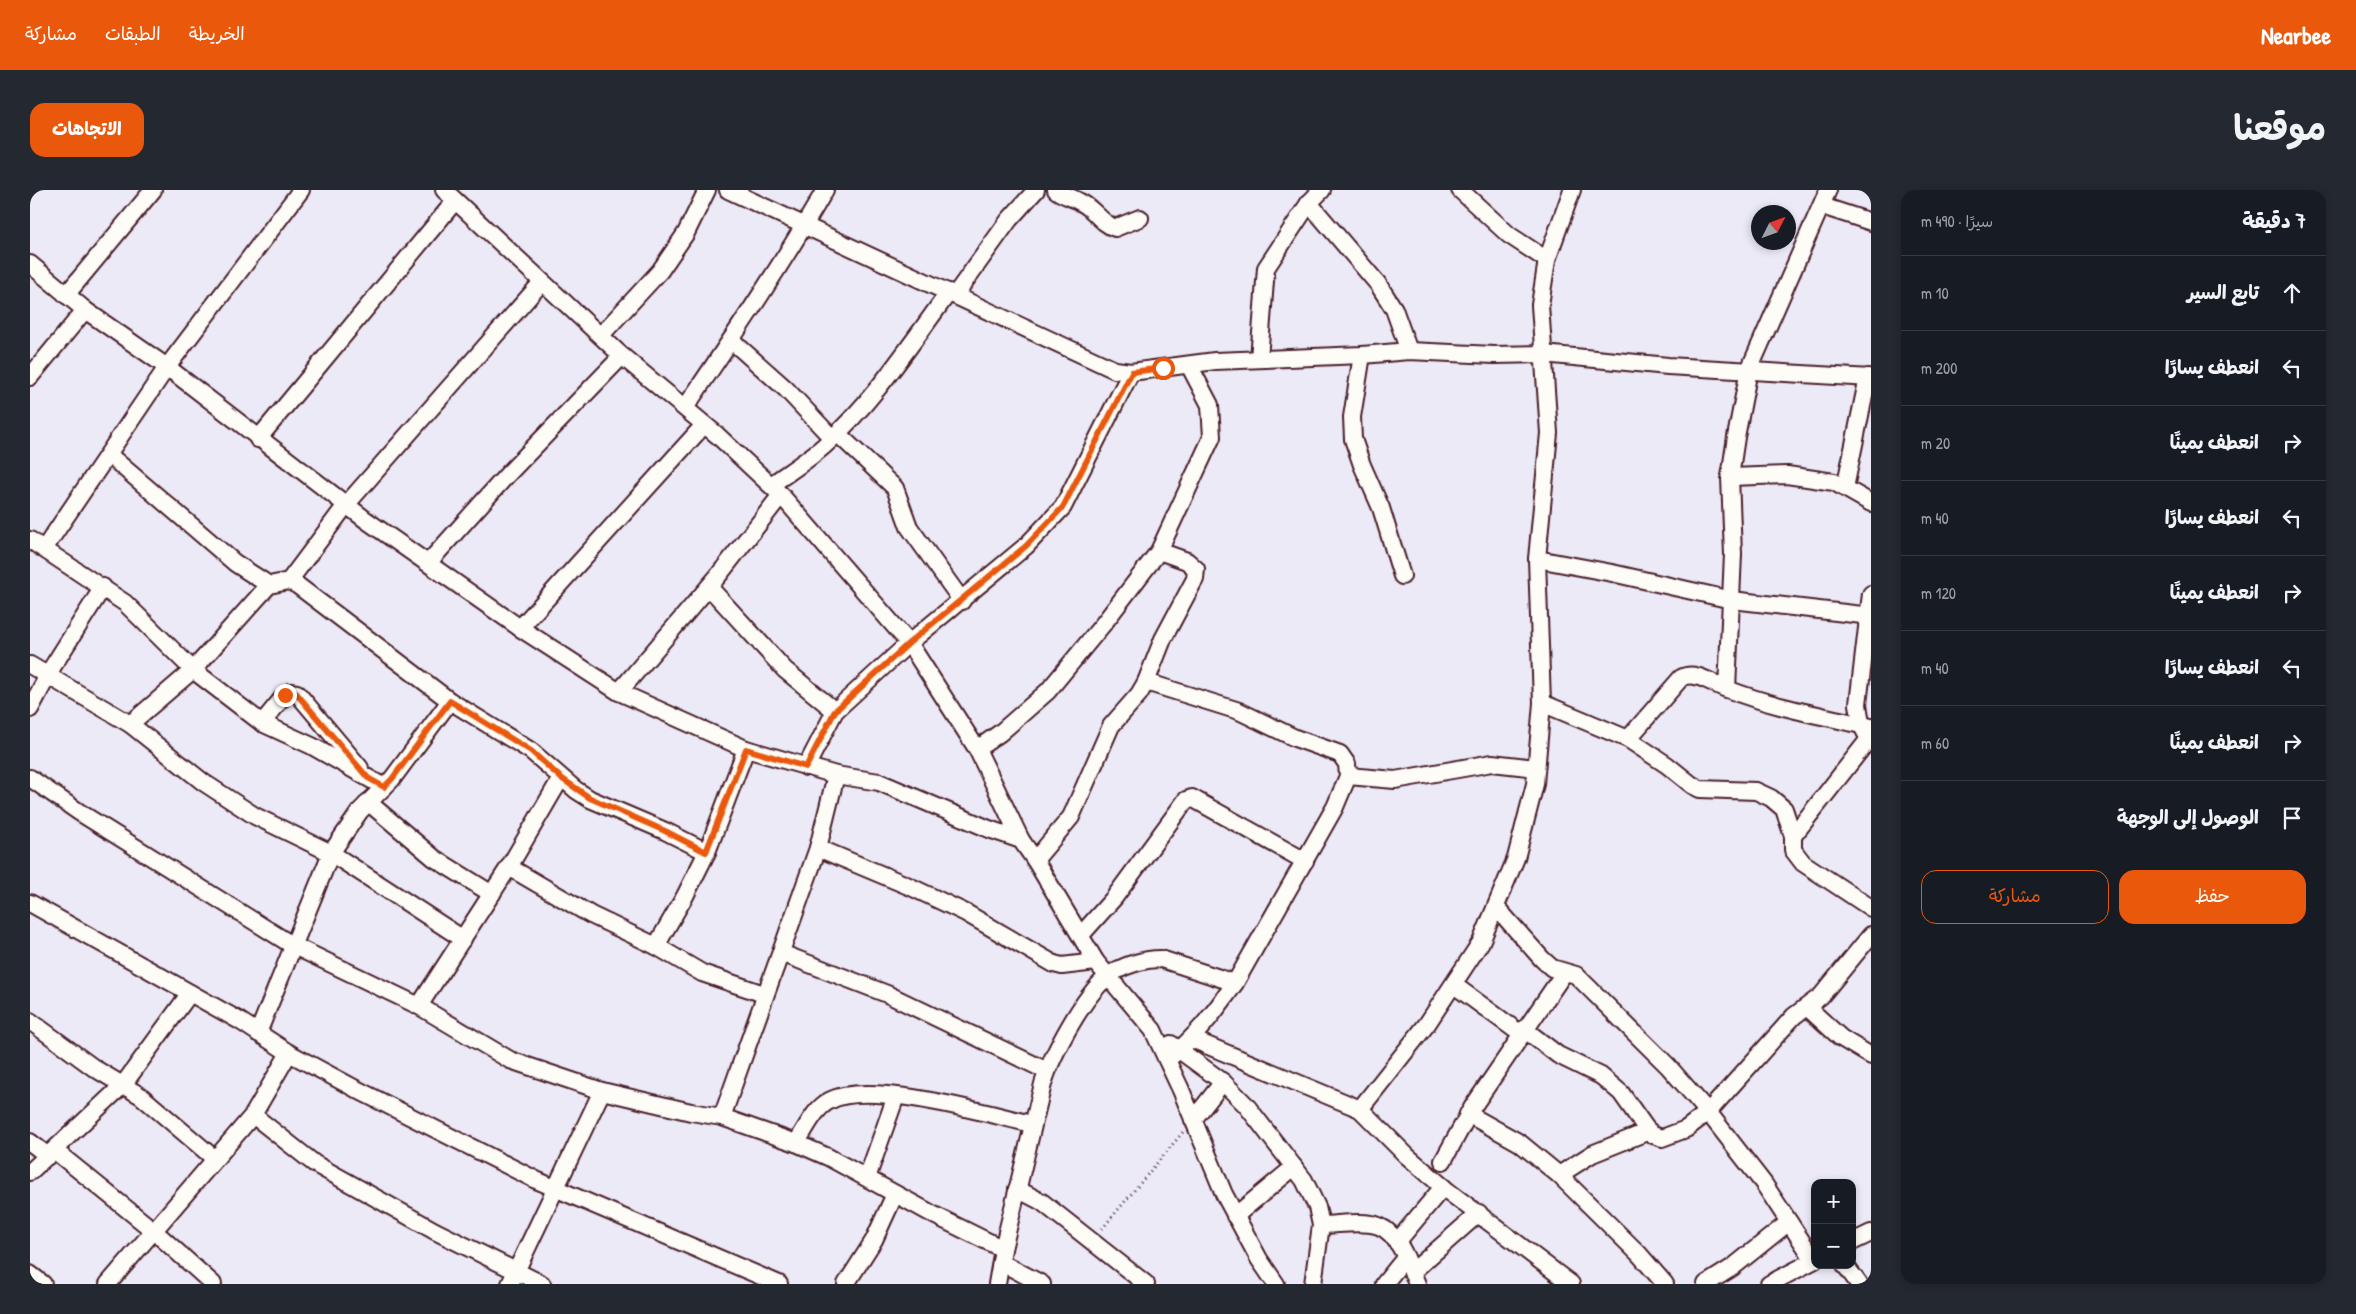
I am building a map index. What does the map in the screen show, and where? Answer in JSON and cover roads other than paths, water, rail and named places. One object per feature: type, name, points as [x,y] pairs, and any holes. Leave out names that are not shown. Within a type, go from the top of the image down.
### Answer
[{"type":"street","points":[[66,295],[154,190]]},
{"type":"street","points":[[301,190],[167,367],[109,455],[37,544],[125,603],[193,670],[262,723],[312,746],[384,787]]},
{"type":"street","points":[[601,335],[660,271],[686,233],[707,190]]},
{"type":"street","points":[[728,190],[805,224],[1115,370],[1132,372],[1259,358],[1362,355],[1409,351],[1494,355],[1542,354],[1668,366],[1870,378],[1845,488]]},
{"type":"street","points":[[685,408],[805,224],[824,190]]},
{"type":"street","points":[[619,692],[709,587],[776,490],[835,436],[883,381],[1009,220],[1036,190]]},
{"type":"street","points":[[1056,190],[1070,199],[1080,202],[1106,224],[1115,228],[1140,218]]},
{"type":"street","points":[[1259,358],[1266,268],[1308,203],[1322,190]]},
{"type":"street","points":[[1460,190],[1509,235],[1547,260]]},
{"type":"street","points":[[1360,1109],[1427,1024],[1481,942],[1516,858],[1535,784],[1542,703],[1537,559],[1549,434],[1540,305],[1547,260],[1572,190]]},
{"type":"street","points":[[1727,690],[1733,545],[1730,477],[1749,370],[1828,190]]},
{"type":"street","points":[[258,439],[449,196],[622,356],[685,408],[776,490],[909,643],[977,748],[1020,840],[1035,860],[1096,962],[1173,1055],[1193,1120],[1224,1194],[1259,1259],[1276,1284]]},
{"type":"street","points":[[1308,203],[1378,284],[1394,309],[1409,351]]},
{"type":"street","points":[[1822,206],[1871,222]]},
{"type":"street","points":[[30,264],[85,310],[167,367],[346,505],[520,628],[619,692],[746,749],[836,775],[878,782],[1020,840]]},
{"type":"street","points":[[130,724],[193,670],[269,585],[289,581],[346,505],[542,282]]},
{"type":"street","points":[[30,377],[85,310]]},
{"type":"street","points":[[731,340],[835,436],[895,488],[909,527],[962,601]]},
{"type":"street","points":[[1362,355],[1352,417],[1353,439],[1381,508],[1402,576]]},
{"type":"street","points":[[428,563],[507,475],[622,356]]},
{"type":"street","points":[[977,748],[1000,733],[1048,691],[1104,624],[1159,551],[1212,437],[1210,405],[1188,365]]},
{"type":"street","points":[[806,767],[835,711],[909,643],[1026,546],[1063,507],[1132,372]]},
{"type":"street","points":[[520,628],[704,425]]},
{"type":"street","points":[[109,455],[234,563],[269,585]]},
{"type":"street","points":[[1730,477],[1787,475],[1834,482],[1871,503]]},
{"type":"street","points":[[1035,860],[1071,817],[1111,726],[1139,694],[1146,682],[1163,639],[1195,578],[1196,569],[1187,561],[1159,551]]},
{"type":"street","points":[[1537,559],[1612,573],[1732,600],[1870,616]]},
{"type":"street","points":[[289,581],[450,701],[531,751],[561,778],[590,798],[665,831],[706,852]]},
{"type":"street","points":[[30,709],[103,587]]},
{"type":"street","points":[[709,587],[785,670],[835,711]]},
{"type":"street","points":[[1868,734],[1858,704],[1870,616],[1871,594]]},
{"type":"street","points":[[30,665],[130,724],[203,782],[255,816],[331,853],[463,939]]},
{"type":"street","points":[[1628,739],[1681,678],[1687,674],[1696,675],[1727,690],[1868,734]]},
{"type":"street","points":[[1146,682],[1239,711],[1295,738],[1340,754],[1347,764],[1348,776],[1335,806],[1305,861],[1235,983],[1217,1010],[1192,1039],[1173,1055]]},
{"type":"street","points":[[262,723],[285,695],[290,692],[296,693],[368,778]]},
{"type":"street","points":[[258,1032],[331,853],[368,802],[392,779],[450,701]]},
{"type":"street","points":[[1542,703],[1628,739],[1667,765],[1692,785],[1700,788],[1756,791],[1771,798],[1784,809],[1793,836],[1792,850],[1803,863],[1871,908]]},
{"type":"street","points":[[1793,836],[1868,734]]},
{"type":"street","points":[[656,946],[685,896],[706,852],[746,749]]},
{"type":"street","points":[[1348,776],[1395,780],[1492,764],[1536,768]]},
{"type":"street","points":[[722,1116],[764,994],[781,953],[818,848],[836,775]]},
{"type":"street","points":[[30,778],[79,812],[292,945],[419,1006],[510,1060],[602,1092],[673,1108],[722,1116],[796,1143],[895,1194],[1002,1256],[1042,1284]]},
{"type":"street","points":[[419,1006],[509,867],[561,778]]},
{"type":"street","points":[[1081,935],[1114,898],[1186,800],[1192,798],[1305,861]]},
{"type":"street","points":[[368,802],[434,858],[492,894]]},
{"type":"street","points":[[818,848],[911,887],[966,913],[1054,964],[1062,966],[1096,962]]},
{"type":"street","points":[[509,867],[591,915],[656,946],[702,973],[764,994]]},
{"type":"street","points":[[30,904],[258,1032],[289,1054],[356,1089],[556,1189],[779,1284]]},
{"type":"street","points":[[1496,907],[1542,959],[1552,968],[1576,975],[1668,1066],[1708,1112],[1764,1184],[1811,1255]]},
{"type":"street","points":[[1454,985],[1558,1055],[1600,1076],[1622,1093],[1648,1131],[1653,1136],[1662,1138],[1686,1129],[1708,1112],[1794,1016],[1821,996],[1871,935]]},
{"type":"street","points":[[781,953],[888,994],[1047,1072]]},
{"type":"street","points":[[997,1284],[1032,1124],[1047,1072],[1081,1009],[1107,976],[1149,959],[1161,959],[1235,983]]},
{"type":"street","points":[[1443,1161],[1468,1114],[1564,973]]},
{"type":"street","points":[[30,1172],[123,1085],[190,993]]},
{"type":"street","points":[[1806,1007],[1840,1038],[1871,1056]]},
{"type":"street","points":[[30,1021],[94,1068],[140,1096],[215,1159]]},
{"type":"street","points":[[1192,1039],[1360,1109],[1407,1156],[1570,1284]]},
{"type":"street","points":[[108,1284],[253,1114],[289,1054]]},
{"type":"street","points":[[1173,1055],[1223,1082],[1246,1105],[1304,1180],[1317,1207],[1321,1225],[1313,1284]]},
{"type":"street","points":[[1193,1120],[1223,1082]]},
{"type":"street","points":[[513,1277],[602,1092]]},
{"type":"street","points":[[796,1143],[821,1106],[830,1100],[846,1094],[924,1099],[1032,1124]]},
{"type":"street","points":[[867,1178],[896,1096]]},
{"type":"street","points":[[253,1114],[311,1161],[435,1230],[513,1277],[542,1284]]},
{"type":"street","points":[[1468,1114],[1520,1144],[1559,1175],[1638,1254],[1665,1284]]},
{"type":"street","points":[[1559,1175],[1592,1154],[1648,1131]]},
{"type":"street","points":[[30,1142],[51,1153],[154,1231],[213,1284]]},
{"type":"street","points":[[1235,1216],[1294,1167]]},
{"type":"street","points":[[1397,1242],[1443,1186]]},
{"type":"street","points":[[1017,1189],[1042,1202],[1146,1284]]},
{"type":"street","points":[[846,1284],[874,1240],[895,1194]]},
{"type":"street","points":[[1384,1284],[1412,1271],[1480,1214]]},
{"type":"street","points":[[1714,1282],[1789,1222]]},
{"type":"street","points":[[1321,1225],[1368,1224],[1380,1226],[1397,1242],[1412,1271]]},
{"type":"street","points":[[1856,1240],[1871,1233]]},
{"type":"street","points":[[1769,1284],[1811,1262]]},
{"type":"street","points":[[1848,1269],[1859,1284]]},
{"type":"street","points":[[30,1274],[42,1284]]}]
